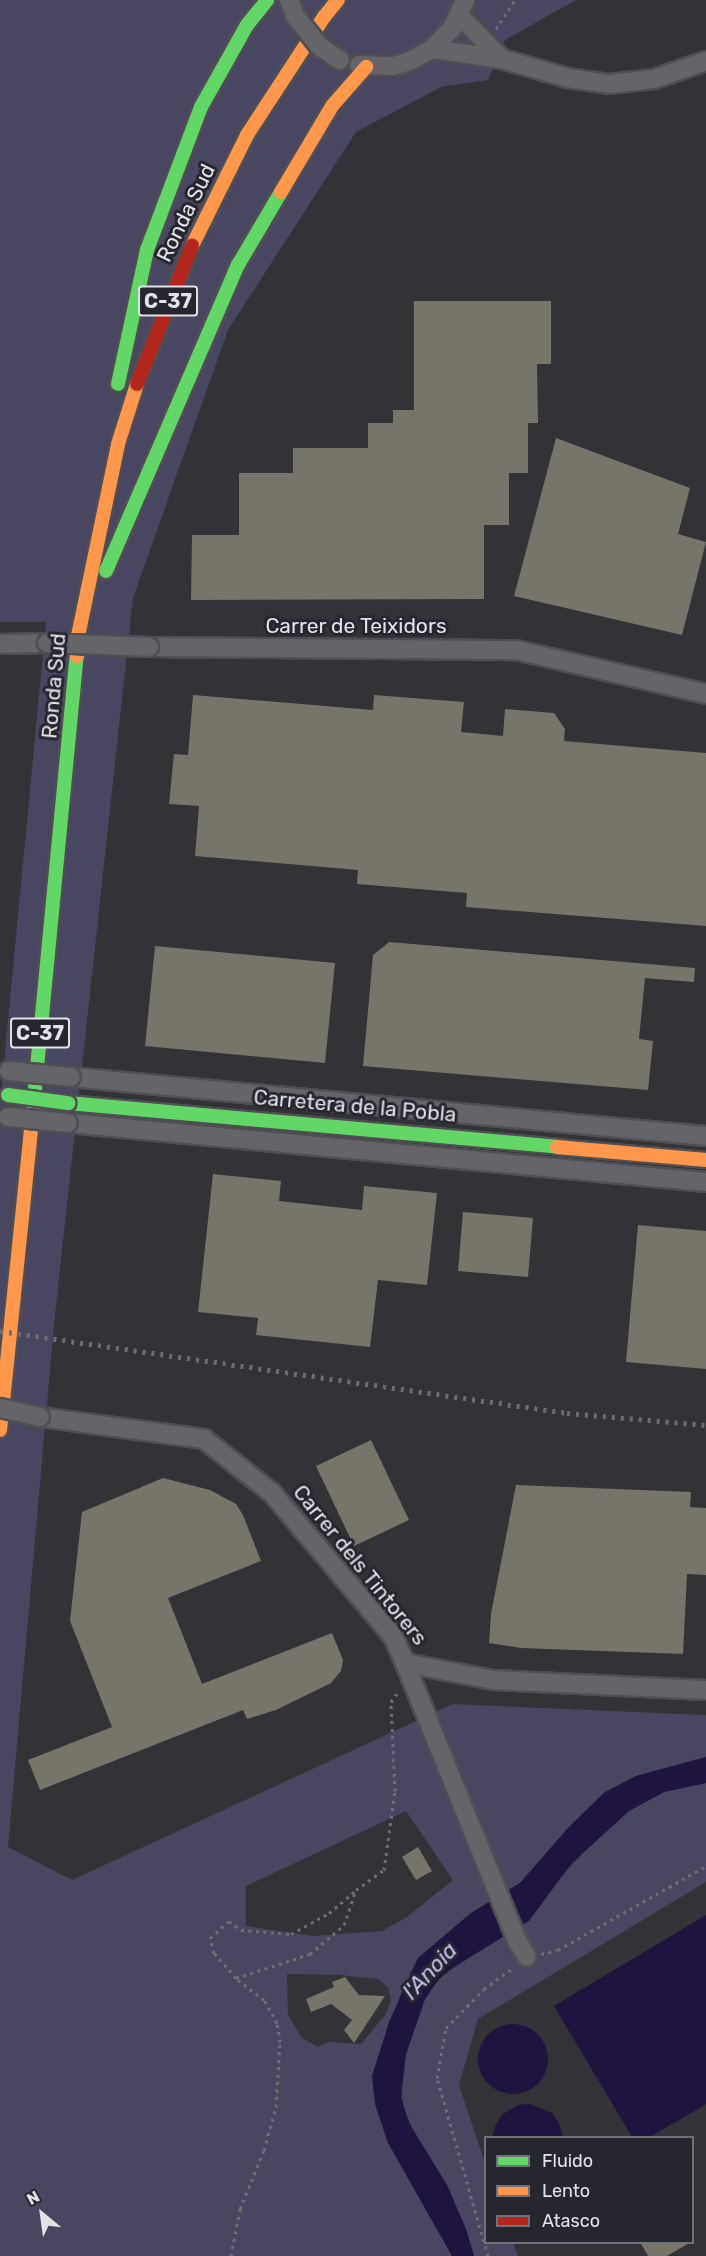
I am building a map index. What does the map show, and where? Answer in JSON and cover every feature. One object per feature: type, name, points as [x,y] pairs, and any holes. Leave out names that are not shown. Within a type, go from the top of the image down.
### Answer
[{"type":"main road","name":"C-37","points":[[96,478],[151,239],[201,107],[247,25],[267,0]]},
{"type":"main road","name":"Ronda Sud","points":[[0,1430],[75,697],[78,636],[118,444],[143,364],[180,271],[247,135],[324,17],[338,0]]},
{"type":"main road","name":"C-37","points":[[78,636],[238,265],[332,106],[366,67]]},
{"type":"main road","name":"C-37","points":[[78,636],[80,554]]},
{"type":"main road","name":"Carretera de la Pobla","points":[[4,1094],[68,1103],[706,1160]]},
{"type":"street","points":[[289,0],[295,16],[319,46],[340,60],[366,67],[394,66],[412,60],[432,49],[452,28],[462,8],[486,42],[502,59]]},
{"type":"street","points":[[432,49],[502,59],[568,78],[609,84],[654,80],[706,61]]},
{"type":"street","name":"Carrer de Teixidors","points":[[0,644],[516,650],[706,694]]},
{"type":"street","name":"Carretera de la Pobla","points":[[4,1070],[706,1136]]},
{"type":"street","name":"Carretera de la Pobla","points":[[4,1117],[706,1182]]},
{"type":"street","name":"Carrer dels Tintorers","points":[[0,1408],[40,1416],[204,1439],[272,1493],[393,1636],[408,1669],[493,1680],[706,1690]]},
{"type":"street","points":[[408,1669],[522,1950]]},
{"type":"path","points":[[486,42],[515,0]]},
{"type":"path","points":[[231,2256],[240,2209],[264,2150],[276,2107],[280,2042],[277,2023],[264,2000],[236,1977],[214,1953],[210,1938],[229,1921],[241,1930],[264,1934],[291,1934],[329,1913],[384,1870],[395,1791],[391,1702],[408,1669]]},
{"type":"path","points":[[484,2242],[437,2078],[446,2028],[522,1950],[558,1950],[706,1866]]},
{"type":"path","points":[[236,1977],[310,1954],[344,1925],[356,1890]]},
{"type":"shaded area","points":[[0,0],[576,0],[505,40],[488,80],[441,87],[356,132],[228,330],[133,598],[54,1324],[8,1847],[72,1880],[453,1704],[706,1715],[706,1757],[636,1776],[605,1792],[569,1827],[520,1883],[471,1913],[418,1958],[400,1996],[372,2076],[425,2205],[452,2256],[0,2256],[0,1104],[46,622],[0,622]],"holes":[[[406,1811],[453,1880],[407,1917],[382,1931],[313,1936],[246,1926],[246,1886]],[[287,1974],[339,1975],[378,1979],[388,1987],[391,1999],[386,2014],[361,2044],[329,2042],[318,2047],[302,2038],[288,2015]]]},
{"type":"shaded area","points":[[706,1783],[706,1882],[478,2019],[459,2085],[484,2160],[484,2244],[513,2244],[518,2256],[474,2256],[466,2229],[447,2185],[414,2132],[403,2106],[401,2086],[406,2054],[425,1999],[441,1977],[467,1959],[559,1879],[586,1850],[629,1811],[664,1792]]},
{"type":"water","name":"l'Anoia","points":[[706,1757],[706,1783],[664,1792],[629,1811],[571,1864],[529,1921],[449,1970],[437,1981],[425,1999],[406,2054],[401,2097],[409,2123],[447,2185],[466,2229],[474,2256],[452,2256],[388,2143],[375,2104],[372,2076],[389,2022],[418,1958],[471,1913],[520,1883],[569,1827],[605,1792],[636,1776]]},
{"type":"water","points":[[706,1915],[706,2104],[652,2136],[631,2136],[554,2006]]},
{"type":"water","points":[[513,2024],[526,2027],[538,2034],[545,2046],[548,2059],[545,2072],[538,2084],[526,2091],[513,2094],[500,2091],[488,2084],[481,2072],[478,2059],[481,2046],[488,2034],[500,2027]]},
{"type":"water","points":[[530,2104],[552,2113],[559,2123],[563,2136],[492,2136],[496,2124],[503,2114],[518,2105]]},
{"type":"building","points":[[414,301],[551,301],[551,364],[537,364],[538,423],[528,423],[528,473],[509,473],[509,525],[484,525],[484,599],[191,600],[192,535],[239,535],[239,473],[293,473],[293,448],[368,448],[368,423],[393,423],[393,410],[414,410]]},
{"type":"building","points":[[556,438],[690,488],[678,534],[706,542],[682,635],[514,596]]},
{"type":"building","points":[[193,695],[373,710],[374,695],[464,702],[461,732],[503,736],[505,709],[554,713],[565,729],[564,741],[706,753],[706,926],[466,907],[467,893],[357,884],[358,870],[195,856],[199,806],[169,804],[174,754],[188,755]]},
{"type":"building","points":[[389,942],[695,968],[694,982],[645,978],[639,1039],[653,1041],[648,1090],[363,1066],[373,955]]},
{"type":"building","points":[[155,946],[335,963],[325,1063],[145,1046]]},
{"type":"building","points":[[213,1174],[281,1181],[279,1201],[362,1210],[364,1186],[437,1193],[427,1285],[378,1280],[370,1347],[256,1335],[258,1318],[198,1312]]},
{"type":"building","points":[[463,1212],[533,1218],[528,1277],[458,1271]]},
{"type":"building","points":[[638,1225],[706,1231],[706,1369],[626,1362]]},
{"type":"building","points":[[371,1440],[409,1520],[354,1546],[316,1466]]},
{"type":"building","points":[[163,1478],[210,1490],[236,1504],[243,1515],[261,1561],[168,1598],[202,1684],[332,1633],[343,1660],[341,1671],[331,1683],[276,1710],[247,1719],[243,1710],[40,1790],[28,1760],[112,1727],[70,1621],[82,1512]]},
{"type":"building","points":[[516,1485],[691,1492],[690,1507],[706,1508],[706,1575],[687,1574],[683,1654],[521,1648],[489,1643],[491,1614]]},
{"type":"building","points":[[418,1847],[432,1871],[416,1880],[402,1857]]},
{"type":"building","points":[[345,1977],[359,1995],[385,1996],[354,2043],[344,2030],[352,2020],[331,2004],[311,2012],[306,1999],[334,1987],[332,1982]]},
{"type":"building","points":[[641,2244],[688,2244],[667,2256],[648,2256]]},
{"type":"railway","points":[[0,1331],[567,1413],[706,1425]]},
{"type":"traffic: fast","points":[[118,384],[147,250],[201,107],[247,25],[267,0]]},
{"type":"traffic: fast","points":[[106,571],[238,265],[281,192]]},
{"type":"traffic: fast","points":[[33,1109],[77,656]]},
{"type":"traffic: fast","points":[[8,1095],[68,1103]]},
{"type":"traffic: fast","points":[[68,1103],[557,1147]]},
{"type":"traffic: slow","points":[[192,246],[247,135],[324,17],[338,0]]},
{"type":"traffic: slow","points":[[281,192],[332,106],[366,67]]},
{"type":"traffic: slow","points":[[77,656],[78,636],[118,444],[137,384]]},
{"type":"traffic: slow","points":[[0,1430],[33,1109]]},
{"type":"traffic: slow","points":[[557,1147],[706,1160]]},
{"type":"traffic: jam","points":[[137,384],[192,246]]}]
